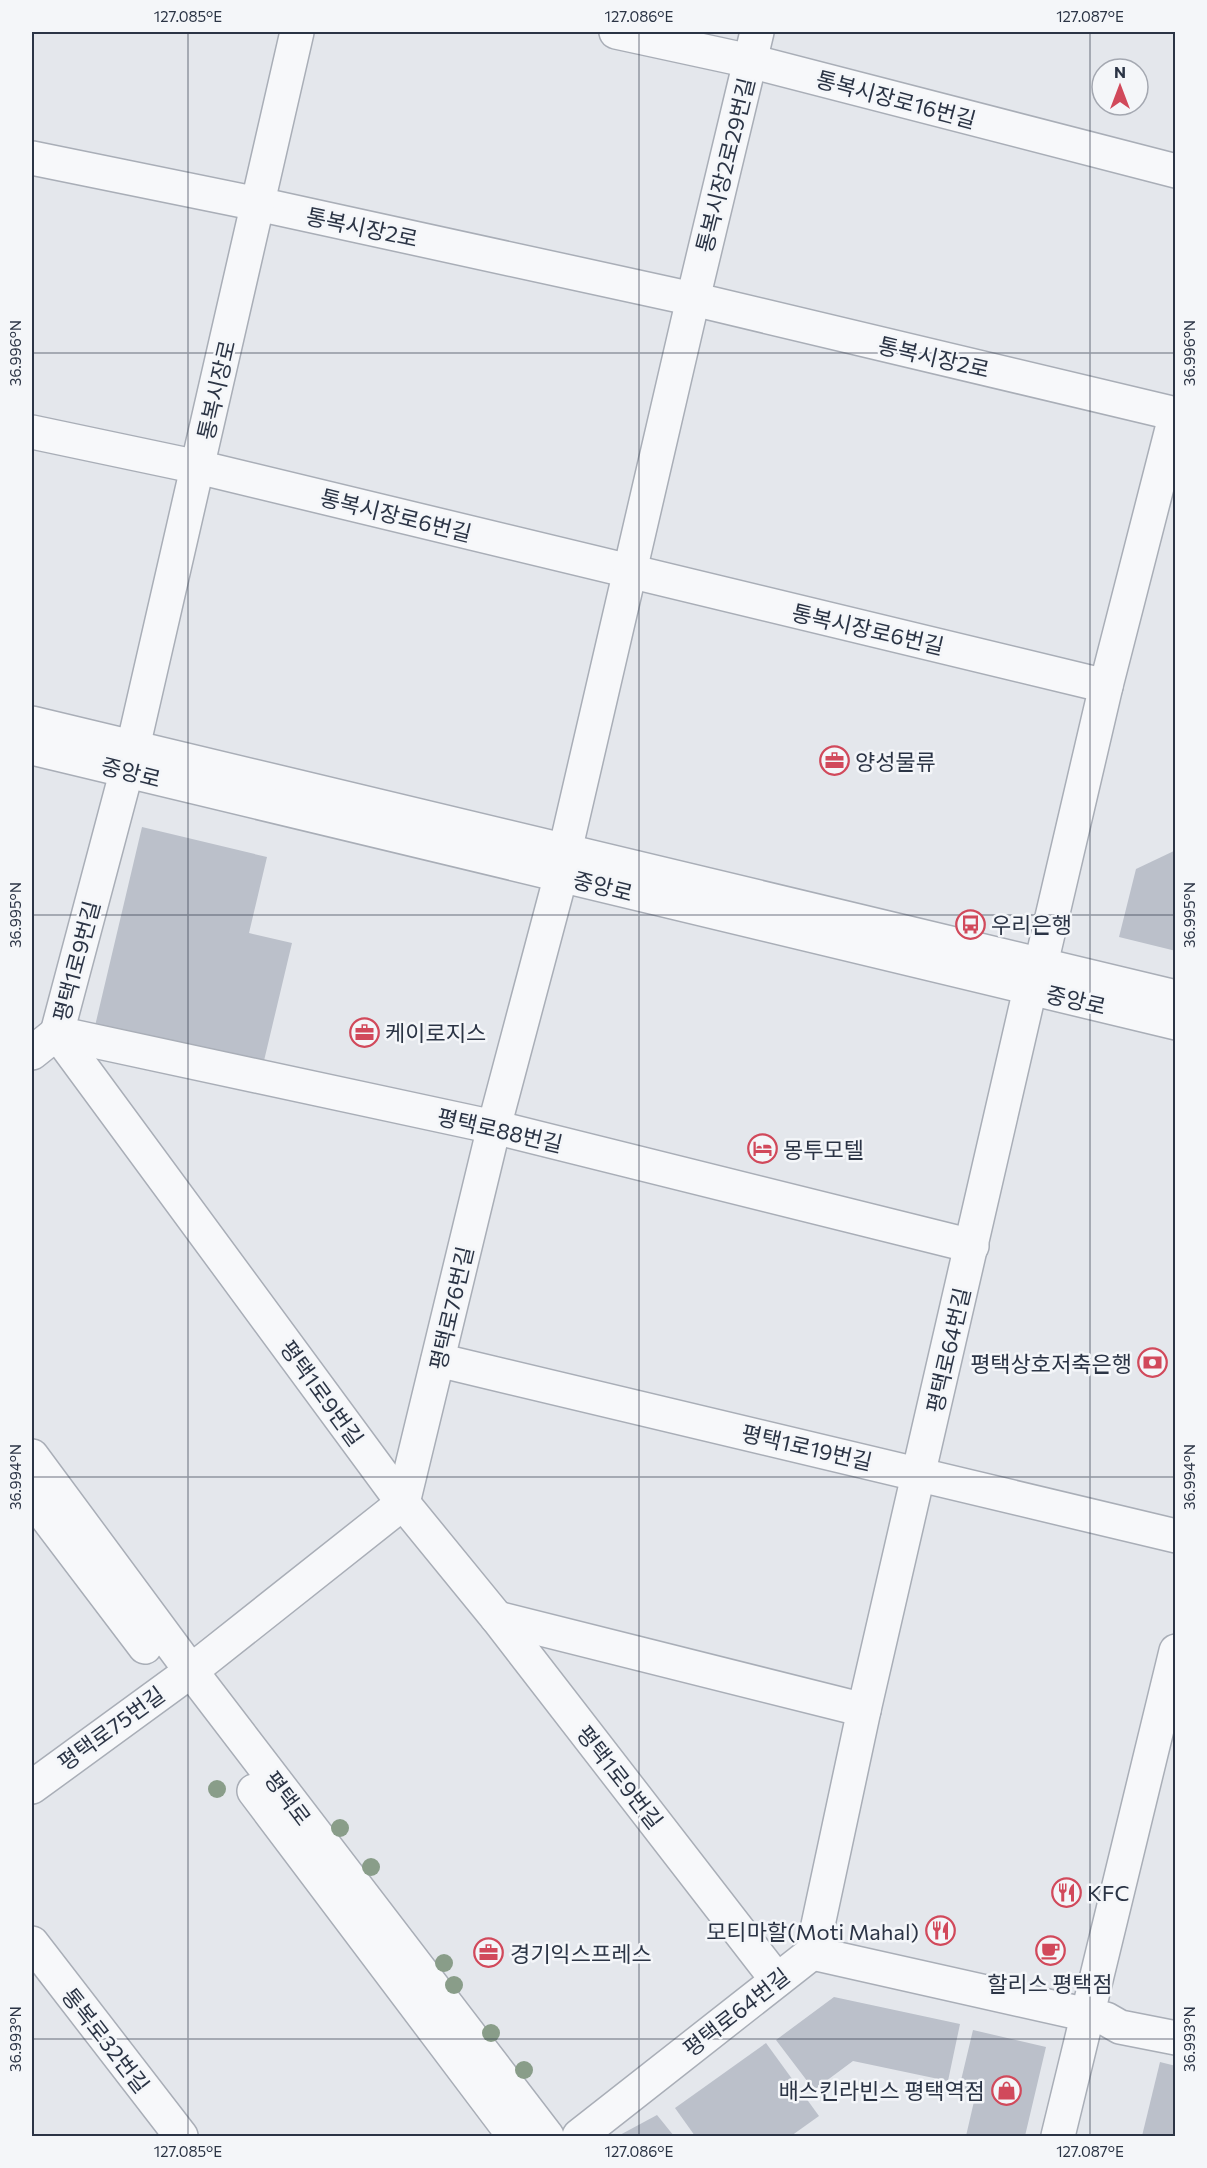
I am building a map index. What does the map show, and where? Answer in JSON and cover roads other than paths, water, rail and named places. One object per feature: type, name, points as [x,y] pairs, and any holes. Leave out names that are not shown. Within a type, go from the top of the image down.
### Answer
[{"type":"street","name":"통복시장로","points":[[129,759],[297,32]]},
{"type":"street","name":"통복시장로16번길","points":[[616,32],[753,46],[1176,171]]},
{"type":"street","name":"통복시장2로29번길","points":[[693,299],[753,46]]},
{"type":"street","name":"통복시장2로","points":[[32,158],[258,204],[693,299],[1176,413]]},
{"type":"street","points":[[563,863],[693,299]]},
{"type":"street","points":[[1035,976],[1176,413]]},
{"type":"street","name":"통복시장로6번길","points":[[32,432],[198,467],[1106,686]]},
{"type":"street","name":"중앙로","points":[[32,723],[129,759],[1035,976],[1176,1023]]},
{"type":"street","name":"중앙로","points":[[32,748],[129,759]]},
{"type":"street","name":"평택1로9번길","points":[[129,759],[57,1033],[403,1503],[497,1618],[777,1980]]},
{"type":"street","name":"평택로76번길","points":[[403,1503],[494,1127],[563,863]]},
{"type":"street","name":"중앙로","points":[[1035,976],[1176,997]]},
{"type":"street","name":"평택로64번길","points":[[579,2136],[812,1953],[864,1710],[1035,976]]},
{"type":"street","points":[[32,1053],[57,1033]]},
{"type":"street","name":"평택로88번길","points":[[57,1033],[494,1127],[972,1246]]},
{"type":"street","name":"평택1로19번길","points":[[438,1360],[1176,1536]]},
{"type":"street","name":"평택로","points":[[32,1456],[182,1677],[514,2136]]},
{"type":"street","name":"평택로","points":[[32,1498],[182,1677],[547,2136]]},
{"type":"street","points":[[182,1677],[403,1503]]},
{"type":"street","points":[[497,1618],[864,1710]]},
{"type":"street","points":[[1079,2136],[1097,2017],[1176,1651]]},
{"type":"street","name":"평택로75번길","points":[[32,1787],[182,1677]]},
{"type":"street","points":[[1058,2136],[1097,2017],[1176,1743]]},
{"type":"street","name":"통복로32번길","points":[[32,1943],[181,2136]]},
{"type":"street","points":[[812,1953],[1097,2017],[1120,2027],[1176,2038]]},
{"type":"place","name":"양성물류","points":[[834,761]]},
{"type":"place","name":"우리은행","points":[[970,924]]},
{"type":"place","name":"케이로지스","points":[[364,1032]]},
{"type":"place","name":"몽투모텔","points":[[762,1149]]},
{"type":"place","name":"평택상호저축은행","points":[[1153,1363]]},
{"type":"place","name":"KFC","points":[[1066,1892]]},
{"type":"place","name":"모티마할(Moti Mahal)","points":[[940,1931]]},
{"type":"place","name":"할리스 평택점","points":[[1050,1951]]},
{"type":"place","name":"경기익스프레스","points":[[489,1953]]},
{"type":"place","name":"배스킨라빈스 평택역점","points":[[1006,2090]]}]
